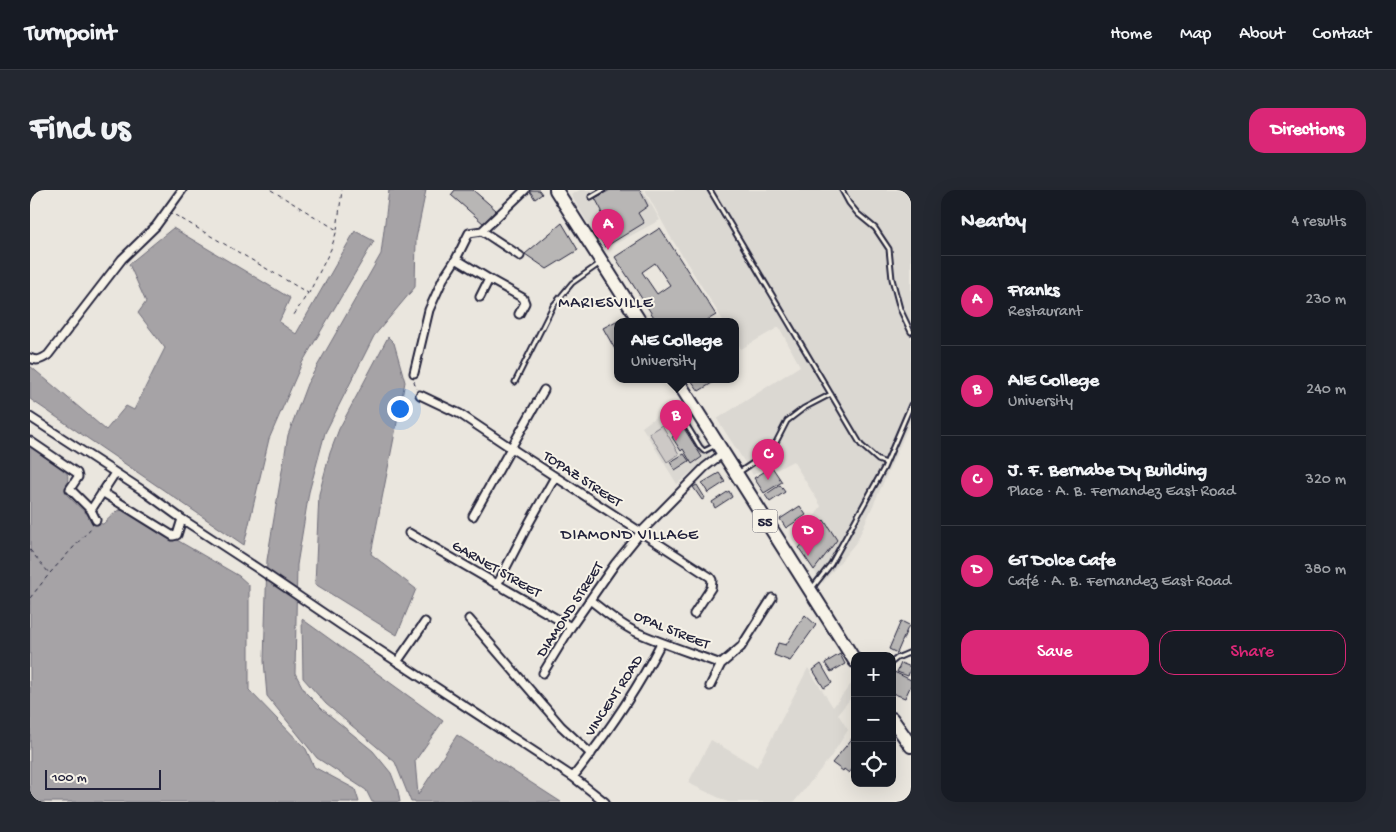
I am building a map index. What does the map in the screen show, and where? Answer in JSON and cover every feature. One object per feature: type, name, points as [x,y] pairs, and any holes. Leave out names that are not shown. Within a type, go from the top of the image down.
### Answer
[{"type":"highway","points":[[556,190],[637,318]]},
{"type":"highway","name":"55","points":[[679,383],[851,655]]},
{"type":"highway","points":[[896,725],[911,746]]},
{"type":"street","points":[[30,358],[39,360],[48,355],[122,259],[156,226],[182,190]]},
{"type":"street","points":[[414,373],[429,310],[468,233],[482,231],[525,190]]},
{"type":"street","points":[[482,231],[520,256]]},
{"type":"street","points":[[456,259],[523,298],[524,303],[518,314]]},
{"type":"street","points":[[480,296],[489,279]]},
{"type":"street","points":[[473,516],[544,390]]},
{"type":"street","name":"TOPAZ STREET","points":[[420,395],[460,414],[706,574],[712,580],[711,588],[694,614]]},
{"type":"street","points":[[30,417],[307,603],[573,777],[605,802]]},
{"type":"street","points":[[30,440],[77,473],[78,477],[70,489],[91,510],[96,521]]},
{"type":"street","name":"DIAMOND STREET","points":[[543,674],[571,627],[615,564],[641,532],[705,467],[719,449]]},
{"type":"street","points":[[91,510],[115,473]]},
{"type":"street","points":[[497,585],[529,523],[556,477]]},
{"type":"street","points":[[102,492],[173,536],[177,535],[182,519]]},
{"type":"street","name":"GARNET STREET","points":[[409,533],[571,627]]},
{"type":"street","points":[[710,686],[721,664],[741,647],[772,598]]},
{"type":"street","name":"OPAL STREET","points":[[590,600],[619,622],[661,642],[721,664]]},
{"type":"street","points":[[469,619],[561,726],[591,754]]},
{"type":"street","points":[[397,662],[425,622]]},
{"type":"street","name":"VINCENT ROAD","points":[[573,777],[591,754],[647,670],[661,642]]},
{"type":"lane","points":[[591,197],[602,190]]},
{"type":"lane","points":[[710,190],[861,445],[878,460],[886,463]]},
{"type":"lane","points":[[842,190],[849,203],[858,214],[875,228],[889,249],[892,280],[900,309],[911,332]]},
{"type":"lane","points":[[515,382],[558,299],[572,283],[601,263]]},
{"type":"lane","points":[[736,474],[772,450],[787,421],[804,408],[831,394]]},
{"type":"lane","points":[[809,591],[832,564],[886,463],[911,405]]},
{"type":"lane","points":[[686,424],[704,451],[719,449]]},
{"type":"lane","points":[[896,659],[911,652]]},
{"type":"path","points":[[272,190],[337,230]]},
{"type":"path","points":[[292,318],[308,294],[331,249],[337,230],[342,190]]},
{"type":"path","points":[[168,211],[308,294]]},
{"type":"path","points":[[30,598],[96,521]]},
{"type":"path","points":[[30,550],[50,573]]},
{"type":"shaded area","points":[[389,190],[426,190],[416,239],[415,287],[374,336],[325,433],[309,492],[297,565],[295,673],[305,692],[322,709],[373,751],[391,773],[400,802],[372,802],[366,790],[317,758],[267,696],[264,661],[267,560],[288,435],[307,384],[381,254]]},
{"type":"shaded area","points":[[580,190],[643,190],[660,220],[604,250],[571,195]]},
{"type":"shaded area","points":[[645,190],[911,190],[911,421],[857,541],[823,583],[796,547],[821,506],[793,461],[776,470],[772,464],[753,475],[717,419],[800,366],[779,327],[741,349],[739,346],[739,318],[721,318],[670,236]]},
{"type":"shaded area","points":[[173,228],[290,298],[279,322],[296,334],[355,231],[374,241],[302,363],[269,439],[244,545],[30,399],[30,366],[106,430],[126,406],[134,410],[165,348],[138,313],[146,302],[129,264]]},
{"type":"shaded area","points":[[388,337],[394,343],[405,382],[371,554],[416,589],[397,635],[315,584],[319,494],[330,453],[339,429]]},
{"type":"shaded area","points":[[678,400],[711,455],[677,484],[642,427]]},
{"type":"shaded area","points":[[662,425],[679,454],[667,462],[649,433]]},
{"type":"shaded area","points":[[30,446],[67,473],[67,495],[96,523],[103,524],[117,511],[125,510],[239,576],[249,585],[249,690],[306,749],[314,767],[355,789],[359,802],[30,802]]},
{"type":"shaded area","points":[[302,619],[443,721],[415,761],[418,795],[457,735],[561,802],[411,802],[395,762],[326,704],[303,678]]},
{"type":"shaded area","points":[[808,668],[833,707],[851,684],[851,698],[838,714],[848,730],[830,758],[794,802],[728,802],[688,783],[711,740],[757,767]]},
{"type":"building","points":[[455,190],[473,190],[496,210],[484,224],[451,195]]},
{"type":"building","points":[[529,190],[539,190],[542,194],[535,199]]},
{"type":"building","points":[[610,190],[640,190],[648,206],[638,213],[644,223],[605,247],[596,231],[602,211],[595,198]]},
{"type":"building","points":[[562,223],[578,250],[547,269],[525,254]]},
{"type":"building","points":[[660,228],[716,315],[711,318],[654,318],[615,257]],"holes":[[[655,263],[670,285],[657,294],[642,272]]]},
{"type":"building","points":[[614,322],[614,347],[603,328]]},
{"type":"building","points":[[693,383],[712,383],[699,391]]},
{"type":"building","points":[[680,422],[702,457],[692,464],[683,449],[681,451],[669,429]]},
{"type":"building","points":[[684,454],[689,461],[675,470],[670,462]]},
{"type":"building","points":[[772,467],[782,482],[764,493],[754,478]]},
{"type":"building","points":[[719,473],[725,482],[708,493],[702,483]]},
{"type":"building","points":[[697,485],[705,498],[702,500],[693,487]]},
{"type":"building","points":[[780,485],[785,492],[770,502],[765,495]]},
{"type":"building","points":[[729,491],[732,497],[715,508],[712,502]]},
{"type":"building","points":[[800,506],[806,515],[786,528],[780,519]]},
{"type":"building","points":[[824,520],[837,540],[814,570],[799,548]]},
{"type":"building","points":[[805,615],[816,625],[790,661],[774,655],[778,643],[786,645]]},
{"type":"building","points":[[901,621],[909,625],[897,653],[889,649]]},
{"type":"building","points":[[840,654],[845,664],[831,672],[825,663]]},
{"type":"building","points":[[901,663],[911,667],[908,676],[897,672]]},
{"type":"building","points":[[821,664],[832,683],[824,688],[813,670]]},
{"type":"building","points":[[896,673],[911,680],[911,685],[905,698],[896,695]]},
{"type":"building","points":[[851,740],[851,771],[849,773],[844,769],[843,771],[832,763]]},
{"type":"place","name":"Franks","points":[[608,250]]},
{"type":"place","name":"AIE College","points":[[676,441]]},
{"type":"place","name":"J. F. Bernabe Dy Building","points":[[768,480]]},
{"type":"place","name":"GT Dolce Cafe","points":[[808,556]]},
{"type":"district","name":"MARIESVILLE","points":[[606,301]]},
{"type":"district","name":"DIAMOND VILLAGE","points":[[630,533]]}]
